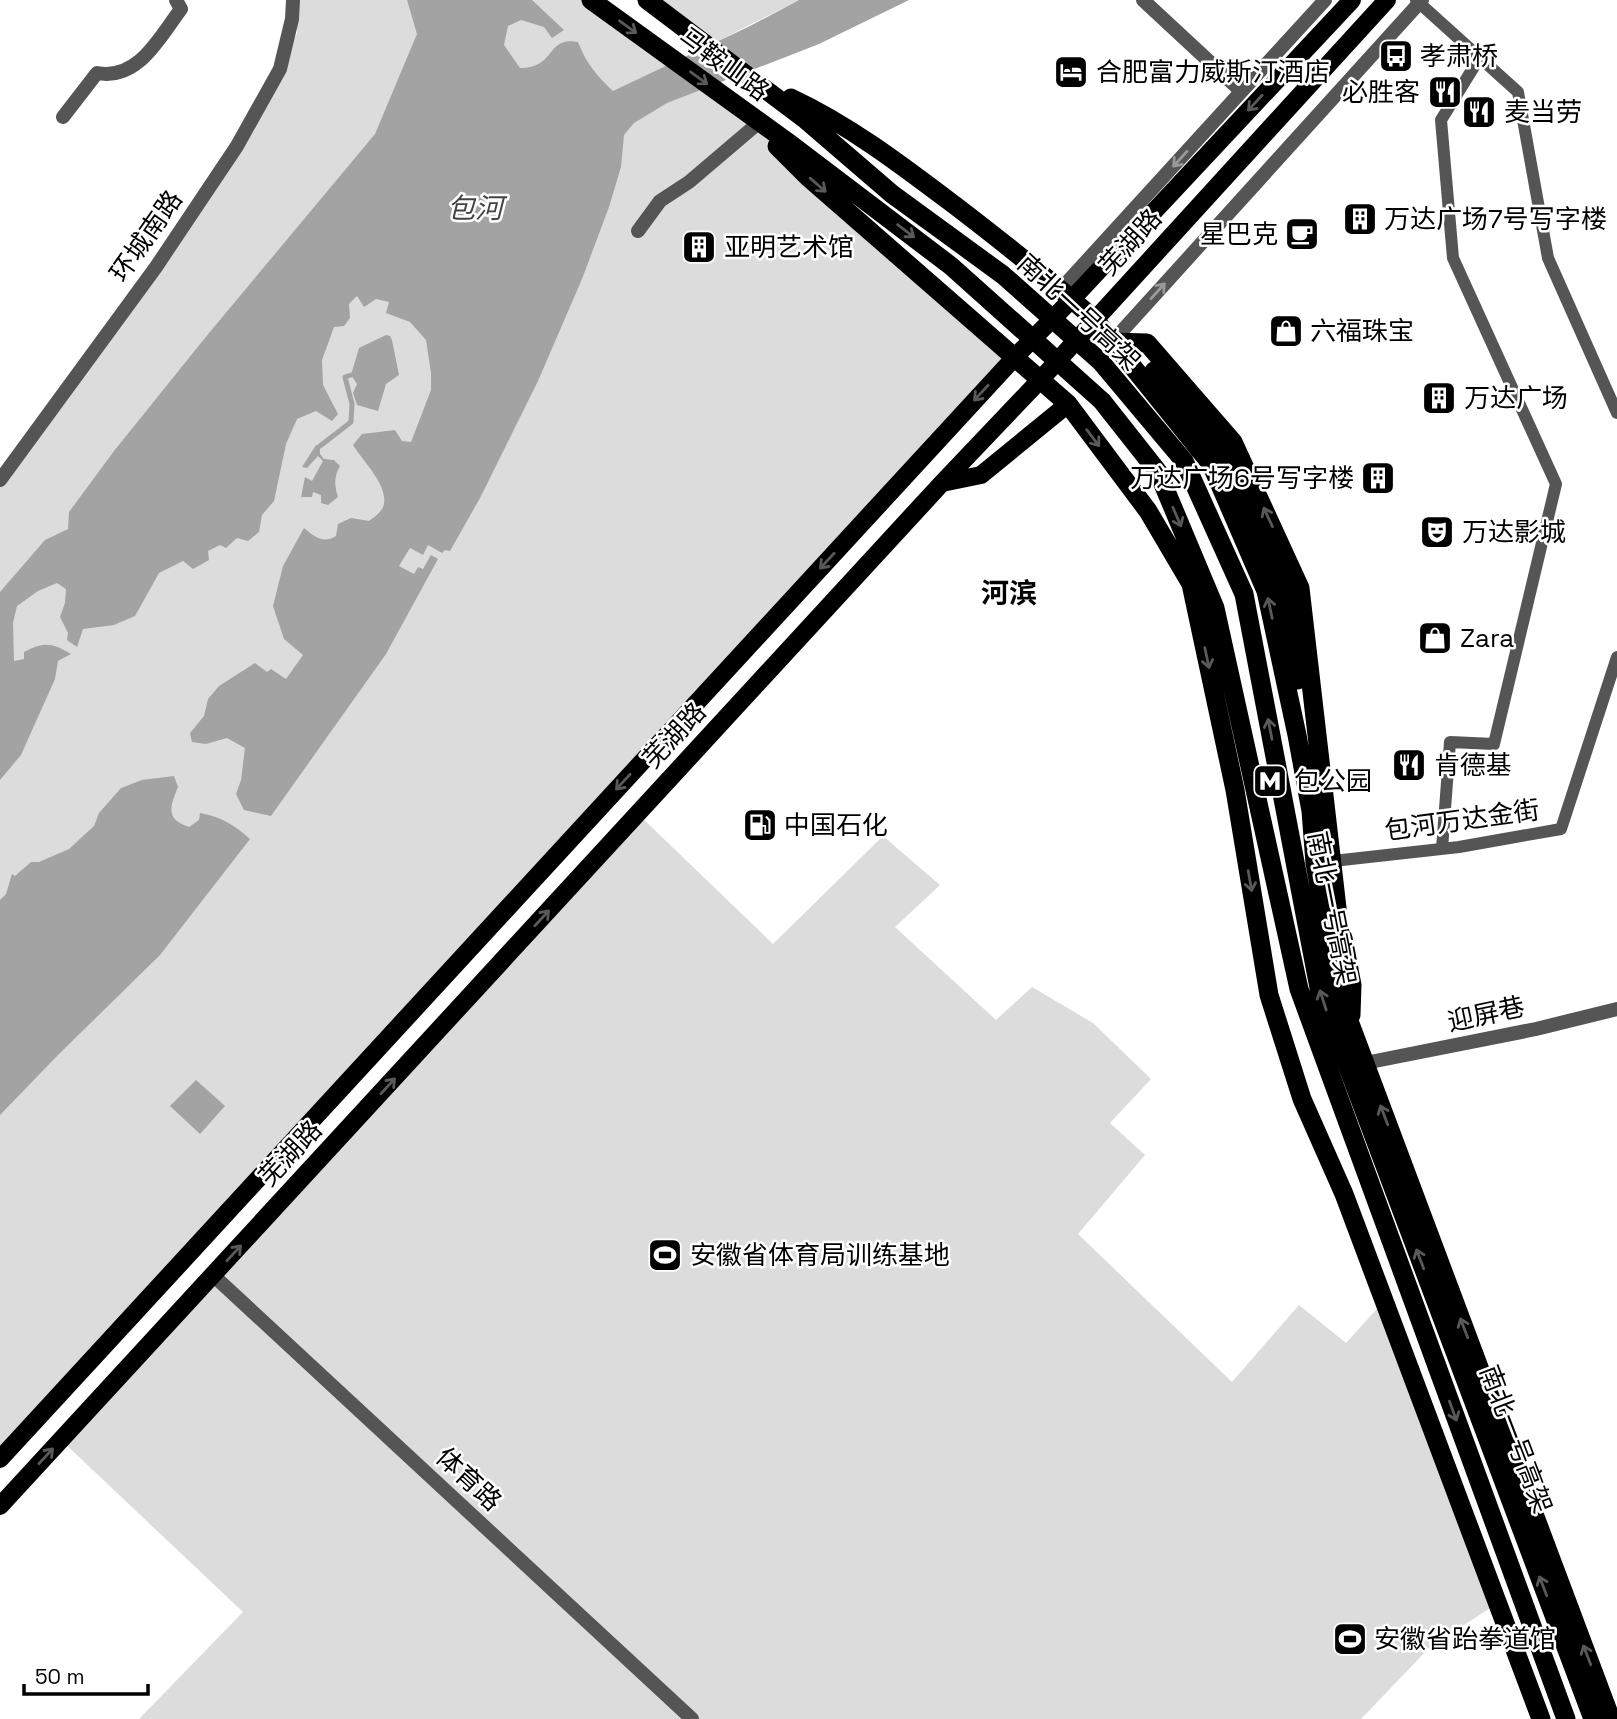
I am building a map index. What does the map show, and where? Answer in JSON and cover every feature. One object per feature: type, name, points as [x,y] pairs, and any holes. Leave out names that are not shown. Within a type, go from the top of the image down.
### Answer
[{"type":"highway","name":"马鞍山路","points":[[591,0],[793,146]]},
{"type":"highway","name":"马鞍山路","points":[[647,0],[806,120]]},
{"type":"highway","points":[[752,79],[827,115],[902,165],[1027,261],[1095,320],[1211,464],[1266,591],[1302,760],[1311,811],[1315,863],[1337,989],[1356,1066],[1611,1719]]},
{"type":"highway","points":[[734,103],[808,177],[1068,404],[1148,511],[1191,584],[1234,790],[1269,995],[1302,1099],[1344,1194],[1541,1719]]},
{"type":"highway","name":"南北一号高架","points":[[806,120],[892,194],[1003,275],[1101,362],[1184,461],[1244,594],[1320,993],[1356,1066],[1593,1719]]},
{"type":"highway","name":"南北一号高架","points":[[793,146],[961,275],[1102,401],[1158,472],[1215,608],[1299,989],[1566,1719]]},
{"type":"highway","points":[[1112,342],[1147,343],[1233,442],[1300,587],[1356,1066]]},
{"type":"highway","points":[[1344,1194],[1366,1281],[1531,1719]]},
{"type":"main road","name":"芜湖路","points":[[0,1459],[1015,357],[1066,294],[1352,0]]},
{"type":"main road","name":"芜湖路","points":[[0,1506],[1041,379],[1387,0]]},
{"type":"main road","points":[[942,484],[981,475],[1068,404]]},
{"type":"street","points":[[62,117],[97,73],[112,76],[139,63],[181,9],[176,0]]},
{"type":"street","name":"环城南路","points":[[0,480],[156,267],[237,146],[280,69],[292,19],[293,0]]},
{"type":"street","points":[[1143,0],[1241,91]]},
{"type":"street","points":[[1066,294],[1241,91],[1325,0]]},
{"type":"street","points":[[1416,0],[1518,92],[1548,258],[1617,413]]},
{"type":"street","points":[[1112,342],[1422,0]]},
{"type":"street","points":[[1442,849],[1450,742],[1494,744],[1556,484],[1453,258],[1441,120],[1480,57]]},
{"type":"street","points":[[638,231],[660,201],[690,182],[756,125]]},
{"type":"street","name":"包河万达金街","points":[[1315,863],[1442,849],[1561,829],[1617,657]]},
{"type":"street","name":"迎屏巷","points":[[1356,1066],[1536,1029],[1617,1009]]},
{"type":"street","name":"体育路","points":[[213,1275],[692,1719]]},
{"type":"shaded area","points":[[297,0],[591,0],[734,103],[1015,357],[0,1459],[0,471],[197,210],[297,34]]},
{"type":"shaded area","points":[[647,0],[799,0],[708,46]]},
{"type":"shaded area","name":"安徽省体育局训练基地","points":[[638,814],[773,944],[883,836],[940,885],[895,927],[996,1020],[1032,987],[1093,1023],[1151,1079],[1110,1123],[1145,1155],[1078,1234],[1232,1382],[1299,1305],[1346,1343],[1384,1301],[1498,1603],[1430,1647],[1361,1719],[139,1719],[243,1612],[61,1440]]},
{"type":"water","name":"包河","points":[[407,0],[532,0],[564,30],[552,38],[544,27],[521,20],[508,26],[504,45],[520,68],[540,63],[560,44],[578,42],[592,69],[613,91],[799,0],[909,0],[819,44],[667,103],[634,123],[624,135],[621,167],[582,279],[538,381],[480,498],[450,551],[445,550],[442,553],[428,545],[423,555],[410,548],[399,566],[414,574],[418,567],[423,569],[431,555],[438,559],[386,654],[271,816],[244,810],[236,794],[241,780],[245,748],[227,738],[206,744],[192,742],[190,733],[204,716],[208,699],[219,686],[255,663],[267,672],[271,669],[286,679],[303,655],[284,639],[273,606],[283,566],[304,528],[319,538],[331,538],[336,536],[338,524],[351,518],[369,521],[381,511],[384,501],[380,484],[353,445],[362,434],[395,430],[402,441],[411,442],[431,390],[426,340],[410,322],[386,313],[389,302],[376,299],[364,307],[357,296],[349,304],[350,318],[344,326],[334,327],[322,360],[323,385],[338,414],[332,421],[316,411],[297,419],[286,444],[274,501],[262,515],[259,532],[248,541],[237,538],[226,548],[220,545],[208,551],[209,560],[193,569],[183,561],[159,573],[135,616],[114,625],[83,629],[77,647],[67,640],[68,633],[60,617],[66,589],[57,583],[38,591],[17,606],[13,623],[14,661],[24,659],[24,652],[42,645],[53,645],[71,654],[58,661],[55,679],[21,755],[0,780],[0,592],[45,540],[68,529],[69,512],[114,451],[375,134],[417,34]]},
{"type":"water","points":[[386,335],[392,340],[399,375],[386,384],[378,411],[357,405],[353,393],[357,384],[351,375],[359,348]]},
{"type":"water","points":[[316,445],[320,446],[320,454],[324,459],[334,460],[340,466],[335,481],[338,497],[328,505],[321,503],[321,495],[313,492],[312,497],[301,497],[305,477],[312,481],[323,461],[318,456],[307,468],[302,467]]},
{"type":"water","points":[[174,776],[178,787],[172,812],[176,820],[189,827],[199,820],[200,813],[208,815],[227,822],[250,839],[160,955],[0,1115],[0,900],[6,894],[12,874],[15,876],[31,862],[39,862],[69,849],[94,826],[99,813],[121,788],[142,780]]},
{"type":"water","points":[[196,1080],[225,1106],[200,1134],[170,1106]]},
{"type":"waterway","points":[[320,446],[351,422],[352,404],[345,377],[351,375]]},
{"type":"place","name":"孝肃桥","points":[[1396,56]]},
{"type":"place","name":"合肥富力威斯汀酒店","points":[[1071,72]]},
{"type":"place","name":"必胜客","points":[[1445,92]]},
{"type":"place","name":"麦当劳","points":[[1479,112]]},
{"type":"place","name":"万达广场7号写字楼","points":[[1360,219]]},
{"type":"place","name":"星巴克","points":[[1302,234]]},
{"type":"place","name":"亚明艺术馆","points":[[699,247]]},
{"type":"place","name":"六福珠宝","points":[[1286,331]]},
{"type":"place","name":"万达广场","points":[[1439,398]]},
{"type":"place","name":"万达广场6号写字楼","points":[[1378,478]]},
{"type":"place","name":"万达影城","points":[[1437,532]]},
{"type":"place","name":"Zara","points":[[1435,638]]},
{"type":"place","name":"肯德基","points":[[1409,765]]},
{"type":"place","name":"包公园","points":[[1270,781]]},
{"type":"place","name":"中国石化","points":[[760,825]]},
{"type":"place","name":"安徽省体育局训练基地","points":[[665,1255]]},
{"type":"place","name":"安徽省跆拳道馆","points":[[1350,1639]]},
{"type":"district","name":"河滨","points":[[1009,593]]}]
